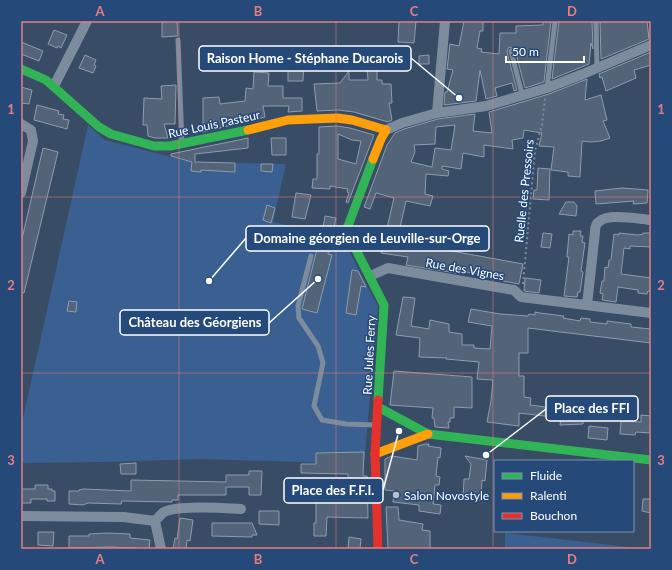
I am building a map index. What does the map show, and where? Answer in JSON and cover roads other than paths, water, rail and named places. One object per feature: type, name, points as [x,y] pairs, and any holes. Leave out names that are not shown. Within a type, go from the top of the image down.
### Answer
[{"type":"street","points":[[54,86],[87,21]]},
{"type":"street","points":[[437,113],[445,21]]},
{"type":"street","points":[[386,130],[402,123],[437,113],[486,106],[522,94],[547,88],[651,45]]},
{"type":"street","name":"Rue Louis Pasteur","points":[[21,69],[46,80],[54,86],[98,127],[111,134],[154,146],[182,144],[288,120],[337,118],[352,120],[386,130]]},
{"type":"street","points":[[21,124],[31,130],[33,141],[21,193]]},
{"type":"street","name":"Rue Jules Ferry","points":[[378,549],[375,454],[384,305],[348,234],[348,226],[381,139],[386,130]]},
{"type":"street","points":[[587,305],[597,223],[600,220],[611,217],[651,220]]},
{"type":"street","name":"Rue des Vignes","points":[[370,276],[388,268],[514,290],[521,298],[651,313]]},
{"type":"street","points":[[378,407],[428,434],[651,460]]},
{"type":"street","points":[[375,454],[428,434]]},
{"type":"street","points":[[155,521],[164,512],[181,508],[210,507],[240,509]]},
{"type":"street","points":[[21,516],[123,517],[155,521]]},
{"type":"street","points":[[155,521],[161,549]]},
{"type":"lane","points":[[596,21],[597,68]]},
{"type":"lane","points":[[547,88],[555,22]]},
{"type":"lane","points":[[178,40],[182,144]]},
{"type":"lane","points":[[511,51],[522,94]]},
{"type":"lane","points":[[311,256],[298,306],[299,318],[318,346],[323,363],[314,406],[322,420],[346,424],[377,425]]},
{"type":"place","name":"Raison Home - Stéphane Ducarois","points":[[459,98]]},
{"type":"place","name":"Château des Géorgiens","points":[[318,279]]},
{"type":"place","name":"Domaine géorgien de Leuville-sur-Orge","points":[[209,281]]},
{"type":"place","name":"Place des F.F.I.","points":[[399,431]]},
{"type":"place","name":"Place des FFI","points":[[486,455]]},
{"type":"place","name":"Salon Novostyle","points":[[396,495]]}]
